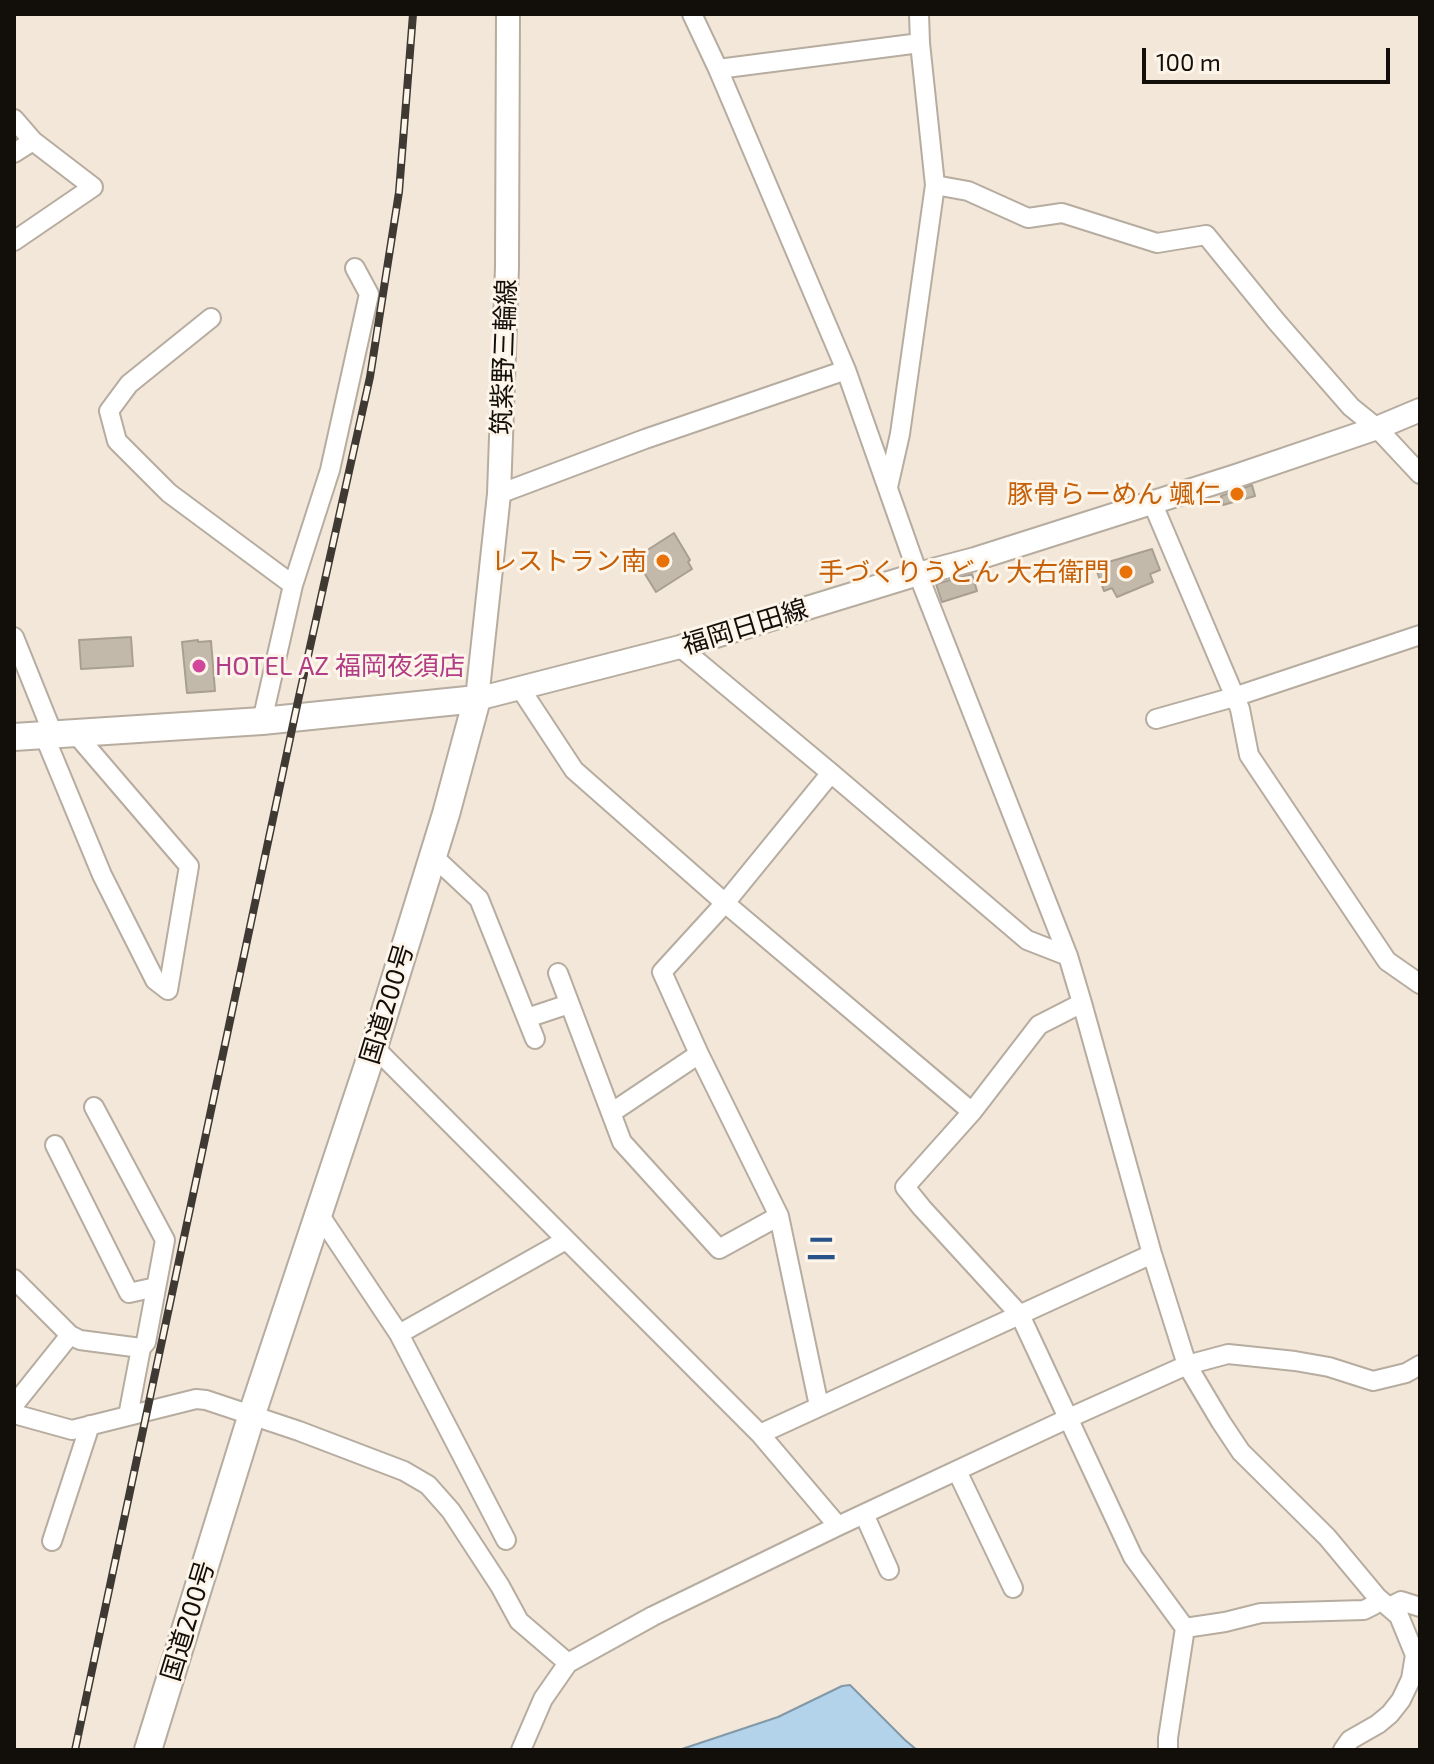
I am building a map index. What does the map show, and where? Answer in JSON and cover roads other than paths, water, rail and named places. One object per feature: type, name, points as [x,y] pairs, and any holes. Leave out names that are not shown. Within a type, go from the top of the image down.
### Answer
[{"type":"highway","points":[[14,737],[262,721],[477,699]]},
{"type":"highway","name":"国道200号","points":[[148,1750],[252,1414],[374,1047],[446,814],[477,699]]},
{"type":"main road","name":"筑紫野三輪線","points":[[477,699],[499,494],[507,267],[508,14]]},
{"type":"main road","name":"福岡日田線","points":[[477,699],[680,647],[975,559],[1236,476],[1377,428],[1420,410]]},
{"type":"street","points":[[692,14],[846,370],[918,574],[1068,956],[1152,1254],[1187,1365],[1241,1452],[1327,1537],[1399,1616],[1415,1655],[1411,1679],[1401,1700],[1390,1714],[1350,1740],[1343,1750]]},
{"type":"street","points":[[888,487],[900,434],[935,185],[919,14]]},
{"type":"street","points":[[718,69],[920,43]]},
{"type":"street","points":[[14,119],[33,141],[93,187],[14,241]]},
{"type":"street","points":[[14,153],[33,141]]},
{"type":"street","points":[[935,185],[968,191],[1028,218],[1062,213],[1157,243],[1206,235],[1351,407],[1377,428],[1420,474]]},
{"type":"street","points":[[262,721],[293,585],[330,470],[369,294],[355,268]]},
{"type":"street","points":[[211,318],[129,384],[109,411],[117,441],[169,493],[293,585]]},
{"type":"street","points":[[499,494],[645,439],[846,370]]},
{"type":"street","points":[[1152,502],[1240,709],[1249,755],[1387,961],[1420,984]]},
{"type":"street","points":[[1156,719],[1234,697],[1420,635]]},
{"type":"street","points":[[14,637],[57,734],[102,875],[155,980],[168,990],[189,866],[57,734]]},
{"type":"street","points":[[680,647],[1027,940],[1068,956]]},
{"type":"street","points":[[520,688],[574,770],[725,903],[972,1112]]},
{"type":"street","points":[[819,1406],[779,1216],[662,972],[725,903],[831,773]]},
{"type":"street","points":[[433,856],[479,899],[535,1039]]},
{"type":"street","points":[[558,973],[622,1142],[719,1249],[779,1216]]},
{"type":"street","points":[[1082,1003],[1039,1025],[972,1112],[905,1187],[1020,1315],[1133,1557],[1185,1628],[1168,1750]]},
{"type":"street","points":[[527,1018],[569,1004]]},
{"type":"street","points":[[374,1047],[760,1434],[838,1526]]},
{"type":"street","points":[[611,1113],[699,1054]]},
{"type":"street","points":[[94,1107],[165,1240],[128,1416]]},
{"type":"street","points":[[55,1145],[129,1293],[156,1287]]},
{"type":"street","points":[[319,1214],[399,1334],[506,1540]]},
{"type":"street","points":[[399,1334],[566,1240]]},
{"type":"street","points":[[760,1434],[1152,1254]]},
{"type":"street","points":[[14,1279],[70,1335],[80,1340],[141,1348]]},
{"type":"street","points":[[14,1405],[70,1335]]},
{"type":"street","points":[[521,1750],[543,1699],[568,1663],[653,1616],[838,1526],[1187,1365],[1228,1354],[1329,1367],[1373,1381],[1406,1373],[1420,1365]]},
{"type":"street","points":[[14,1414],[72,1430],[196,1399],[206,1400],[404,1471],[428,1485],[451,1511],[519,1621],[568,1663]]},
{"type":"street","points":[[52,1541],[90,1425]]},
{"type":"street","points":[[957,1471],[1013,1588]]},
{"type":"street","points":[[864,1514],[889,1570]]},
{"type":"street","points":[[1185,1628],[1261,1613],[1364,1610],[1383,1602],[1401,1601],[1420,1607]]},
{"type":"water","points":[[850,1685],[917,1750],[679,1750],[778,1717]]},
{"type":"railway","points":[[75,1750],[370,377],[399,192],[413,14]]},
{"type":"place","name":"豚骨らーめん 颯仁","points":[[1237,494]]},
{"type":"place","name":"レストラン南","points":[[663,561]]},
{"type":"place","name":"手づくりうどん 大右衛門","points":[[1126,572]]},
{"type":"place","name":"HOTEL AZ 福岡夜須店","points":[[199,666]]},
{"type":"district","name":"二","points":[[821,1249]]}]
